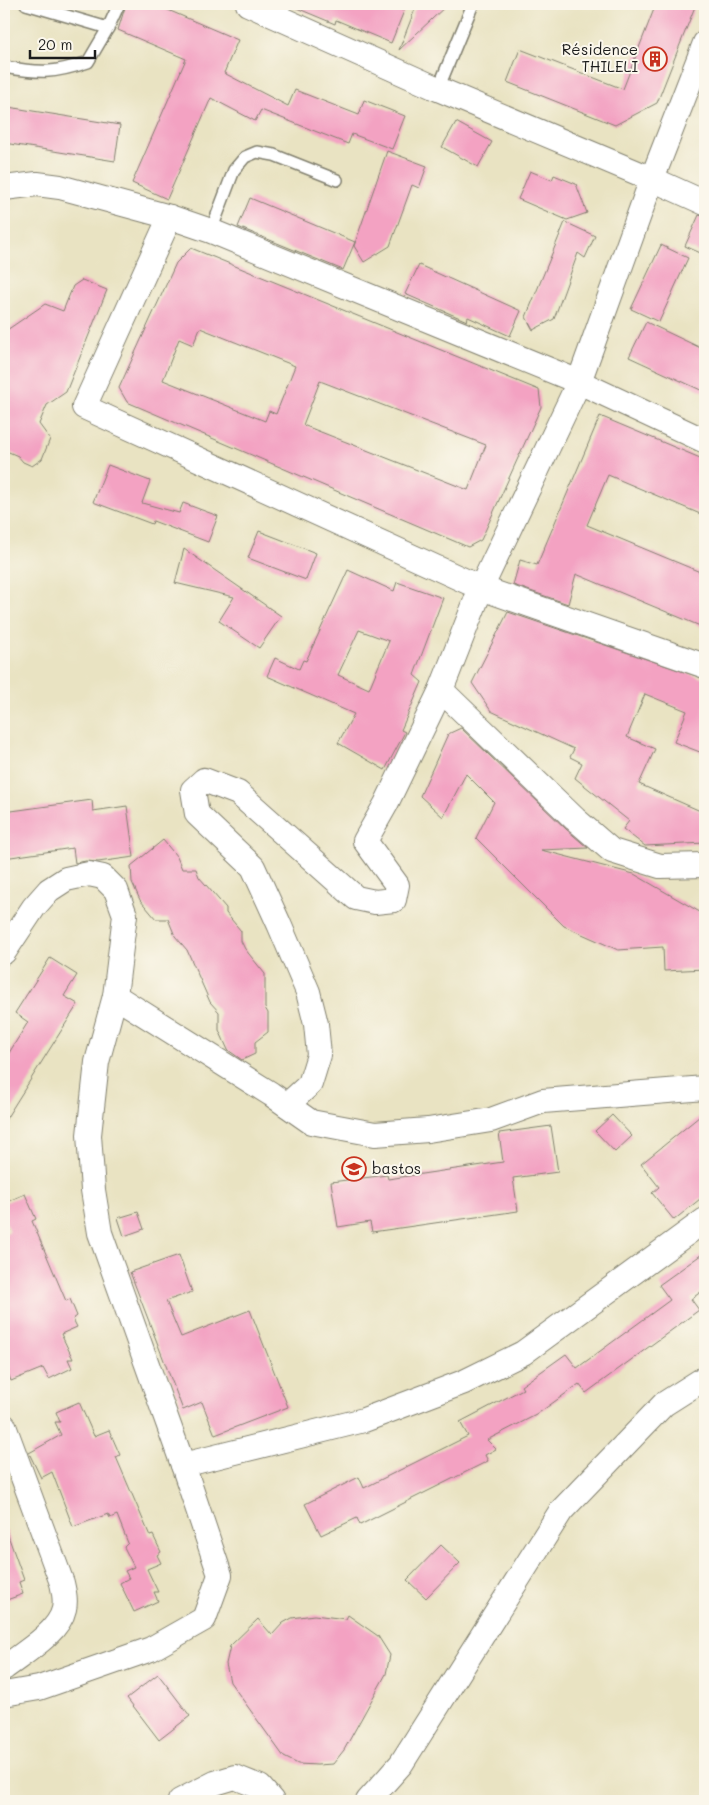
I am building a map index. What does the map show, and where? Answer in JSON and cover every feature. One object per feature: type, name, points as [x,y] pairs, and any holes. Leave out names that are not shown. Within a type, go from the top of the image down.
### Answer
[{"type":"street","points":[[248,4],[438,89],[705,203]]},
{"type":"street","points":[[287,1105],[310,1084],[319,1054],[316,1024],[308,992],[253,867],[197,814],[193,790],[204,780],[238,793],[356,898],[375,902],[394,900],[397,885],[365,841],[386,804],[440,690],[480,588],[579,382],[652,179],[705,43]]},
{"type":"street","points":[[4,188],[37,184],[60,187],[170,217],[211,231],[579,382],[705,441]]},
{"type":"street","points":[[170,217],[84,407],[480,588],[705,666]]},
{"type":"street","points":[[440,690],[575,820],[612,851],[660,866],[705,865]]},
{"type":"street","points":[[4,952],[34,907],[49,890],[66,879],[89,874],[103,877],[116,890],[126,915],[115,996],[98,1062],[89,1135],[93,1190],[100,1233],[183,1465],[220,1575],[204,1619],[150,1649],[39,1688],[4,1694]]},
{"type":"street","points":[[115,996],[311,1122],[375,1134],[428,1130],[491,1120],[542,1101],[705,1088]]},
{"type":"street","points":[[183,1465],[364,1420],[464,1382],[523,1353],[705,1220]]},
{"type":"street","points":[[368,1801],[401,1764],[560,1511],[664,1404],[705,1378]]},
{"type":"street","points":[[4,1426],[66,1597],[64,1611],[58,1624],[47,1635],[4,1668]]},
{"type":"street","points":[[180,1801],[215,1783],[235,1777],[260,1787],[272,1801]]},
{"type":"lane","points":[[26,4],[108,28]]},
{"type":"lane","points":[[4,67],[34,72],[63,71],[88,62],[108,28],[119,4]]},
{"type":"lane","points":[[438,89],[474,4]]},
{"type":"lane","points":[[211,231],[234,170],[245,157],[257,152],[274,155],[336,180]]},
{"type":"building","points":[[126,4],[154,4],[238,40],[224,73],[288,106],[295,90],[359,115],[364,100],[405,116],[392,149],[352,134],[348,144],[261,110],[255,121],[211,98],[167,199],[132,183],[186,59],[118,30]]},
{"type":"building","points":[[287,4],[387,4],[404,11],[391,43],[336,20],[335,24]]},
{"type":"building","points":[[417,4],[448,4],[399,50]]},
{"type":"building","name":"Résidence THILELI","points":[[656,4],[696,4],[657,103],[615,125],[507,82],[520,49],[623,89]]},
{"type":"building","points":[[8,107],[120,125],[115,161],[4,143]]},
{"type":"building","points":[[456,122],[492,142],[478,167],[442,147]]},
{"type":"building","points":[[387,151],[427,166],[419,188],[412,185],[390,246],[364,262],[354,246]]},
{"type":"building","points":[[530,171],[552,180],[554,175],[576,184],[587,213],[567,220],[518,199]]},
{"type":"building","points":[[250,198],[355,242],[343,270],[238,227]]},
{"type":"building","points":[[699,215],[705,217],[705,255],[685,246]]},
{"type":"building","points":[[565,222],[595,236],[585,258],[578,253],[554,319],[533,330],[526,317]]},
{"type":"building","points":[[661,245],[688,258],[659,322],[631,309]]},
{"type":"building","points":[[191,248],[539,390],[541,407],[481,540],[468,547],[127,402],[119,388],[176,263]],"holes":[[[200,328],[295,366],[276,414],[269,411],[265,421],[163,380],[179,339],[193,345]],[[320,381],[486,445],[468,490],[303,425]]]},
{"type":"building","points":[[419,265],[521,311],[510,336],[468,317],[467,321],[405,294]]},
{"type":"building","points":[[82,280],[107,290],[66,392],[47,405],[39,424],[50,439],[42,459],[32,466],[23,462],[18,456],[4,450],[4,332],[45,304],[63,311],[73,286]]},
{"type":"building","points":[[646,322],[705,350],[705,392],[629,357]]},
{"type":"building","points":[[600,416],[705,460],[705,516],[608,475],[587,525],[705,574],[705,628],[576,574],[568,604],[513,585],[520,560],[537,565]]},
{"type":"building","points":[[108,465],[150,481],[142,503],[179,513],[183,503],[218,516],[208,542],[153,521],[152,524],[93,502]]},
{"type":"building","points":[[259,531],[316,553],[306,580],[248,558]]},
{"type":"building","points":[[184,549],[281,616],[259,648],[219,621],[234,597],[175,583]]},
{"type":"building","points":[[348,570],[394,591],[397,582],[443,598],[414,675],[422,682],[401,730],[405,732],[385,770],[338,743],[354,714],[267,676],[275,658],[299,669],[303,660],[306,661]],"holes":[[[359,630],[389,641],[369,689],[338,675]]]},
{"type":"building","points":[[508,612],[705,679],[705,754],[674,742],[687,711],[645,694],[627,737],[655,749],[639,784],[705,813],[705,843],[645,846],[623,829],[629,821],[575,778],[582,763],[570,757],[574,749],[491,711],[472,683]]},
{"type":"building","points":[[461,728],[588,848],[541,850],[634,874],[705,915],[705,969],[664,971],[663,947],[618,950],[564,926],[476,838],[494,802],[466,774],[443,817],[420,796],[448,734]]},
{"type":"building","points":[[92,800],[93,811],[127,806],[134,857],[75,863],[73,848],[4,858],[4,812]]},
{"type":"building","points":[[163,840],[177,857],[182,869],[196,869],[199,877],[226,908],[226,913],[241,931],[241,941],[245,949],[265,974],[265,1008],[268,1013],[268,1032],[255,1042],[255,1054],[242,1060],[228,1050],[219,1030],[219,1012],[210,1002],[187,950],[175,936],[168,919],[156,919],[140,900],[132,882],[131,866]]},
{"type":"building","points":[[50,958],[77,975],[64,996],[78,1004],[4,1122],[4,1061],[28,1022],[15,1013]]},
{"type":"building","points":[[705,1112],[705,1195],[674,1220],[652,1193],[659,1187],[641,1164]]},
{"type":"building","points":[[612,1115],[632,1136],[615,1152],[595,1131]]},
{"type":"building","points":[[551,1126],[558,1172],[513,1178],[518,1211],[372,1232],[370,1222],[338,1227],[331,1182],[387,1175],[388,1179],[503,1162],[499,1133]]},
{"type":"building","points":[[25,1194],[36,1219],[32,1221],[66,1301],[70,1299],[77,1316],[73,1319],[77,1327],[61,1334],[73,1359],[68,1359],[72,1368],[49,1379],[43,1368],[11,1381],[4,1363],[4,1234],[10,1231],[4,1218],[4,1203]]},
{"type":"building","points":[[138,1212],[144,1229],[124,1236],[118,1218]]},
{"type":"building","points":[[705,1252],[705,1289],[691,1299],[699,1310],[586,1393],[579,1384],[536,1415],[487,1440],[496,1449],[485,1455],[488,1461],[360,1525],[357,1518],[321,1535],[305,1504],[359,1477],[364,1488],[468,1436],[460,1422],[523,1389],[521,1386],[566,1354],[577,1368],[670,1300],[659,1285]]},
{"type":"building","points":[[179,1255],[192,1292],[166,1301],[181,1337],[250,1310],[288,1407],[215,1435],[202,1402],[183,1410],[130,1272]]},
{"type":"building","points":[[79,1402],[94,1436],[109,1430],[120,1455],[116,1457],[150,1536],[153,1535],[161,1552],[157,1555],[161,1563],[147,1569],[158,1592],[154,1592],[158,1601],[134,1612],[120,1583],[129,1578],[125,1571],[134,1567],[124,1547],[128,1543],[117,1515],[110,1518],[108,1514],[73,1527],[52,1472],[41,1478],[29,1453],[61,1435],[55,1422],[60,1422],[56,1412]]},
{"type":"building","points":[[4,1530],[6,1530],[24,1580],[19,1582],[23,1594],[4,1601]]},
{"type":"building","points":[[441,1545],[460,1563],[426,1598],[407,1580]]},
{"type":"building","points":[[314,1615],[346,1619],[348,1615],[378,1636],[390,1655],[386,1674],[344,1750],[333,1764],[298,1764],[284,1757],[230,1682],[226,1664],[230,1646],[258,1619],[272,1635],[283,1623],[292,1618]]},
{"type":"building","points":[[158,1674],[190,1716],[159,1740],[127,1698]]},
{"type":"place","name":"Résidence THILELI","points":[[655,59]]},
{"type":"place","name":"bastos","points":[[354,1169]]}]
